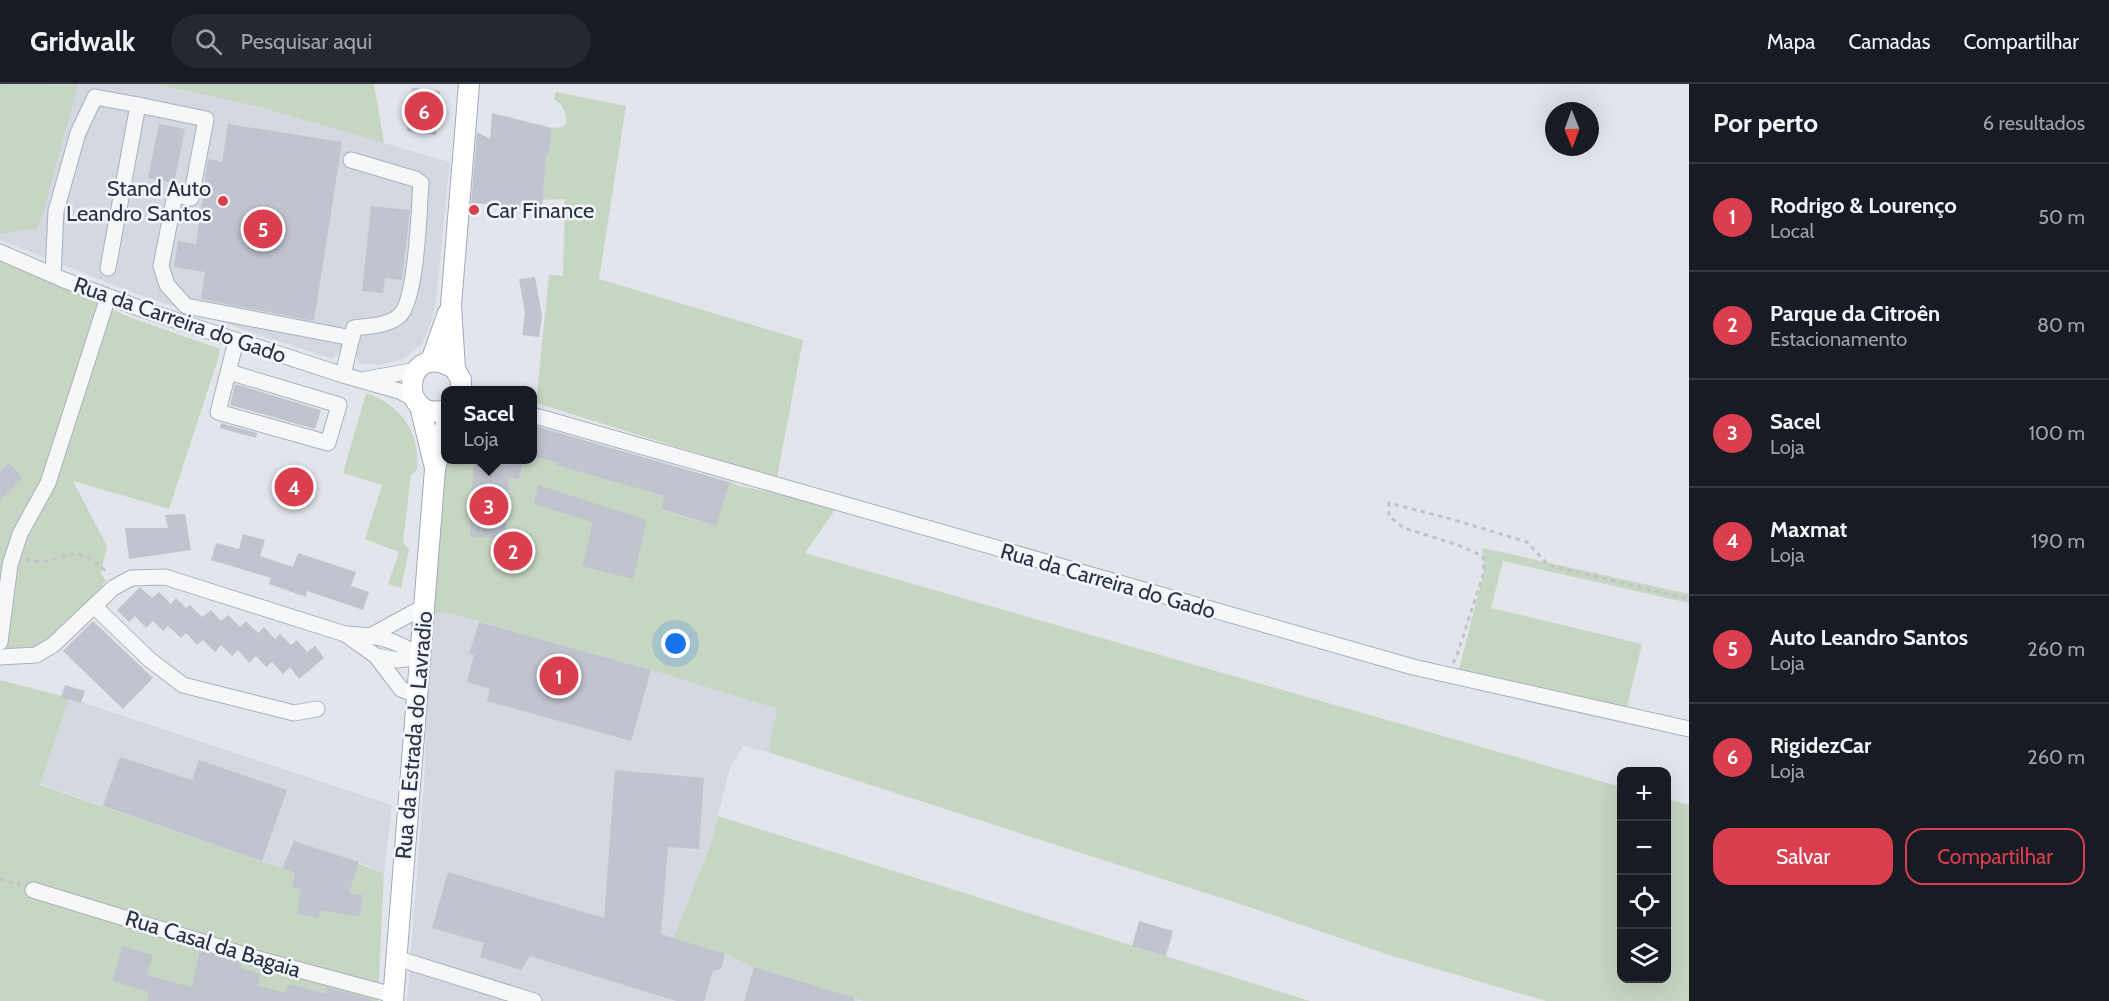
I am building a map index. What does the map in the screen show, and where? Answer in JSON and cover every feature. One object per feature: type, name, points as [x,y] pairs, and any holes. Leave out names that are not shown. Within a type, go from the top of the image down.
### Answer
[{"type":"main road","points":[[463,382],[451,305],[468,84]]},
{"type":"main road","name":"Rua da Estrada do Lavradio","points":[[435,469],[411,384],[424,366],[451,305]]},
{"type":"main road","points":[[424,366],[446,363],[463,382]]},
{"type":"main road","points":[[417,403],[435,411],[441,410]]},
{"type":"main road","name":"Rua da Estrada do Lavradio","points":[[393,998],[435,469],[441,444]]},
{"type":"street","points":[[53,275],[56,211],[78,133],[96,97],[206,119],[190,198],[175,195],[161,266],[167,285],[186,306],[352,338]]},
{"type":"street","points":[[108,268],[138,105]]},
{"type":"street","points":[[343,375],[354,328],[389,321],[399,317],[405,308],[412,286],[421,183],[415,179],[351,160]]},
{"type":"street","name":"Rua da Carreira do Gado","points":[[0,252],[108,297],[343,375],[399,391],[417,403]]},
{"type":"street","points":[[0,642],[13,556],[20,534],[48,483],[108,297]]},
{"type":"street","points":[[229,372],[339,405],[328,443],[218,412],[237,340]]},
{"type":"street","points":[[364,380],[424,366]]},
{"type":"street","name":"Rua da Carreira do Gado","points":[[537,416],[1413,667],[1689,729]]},
{"type":"street","points":[[0,657],[36,655],[53,645],[118,585],[131,578],[165,577],[345,634],[372,634],[403,644],[421,657]]},
{"type":"street","points":[[94,606],[150,660],[183,685],[294,713],[317,709]]},
{"type":"street","points":[[372,634],[425,606]]},
{"type":"street","points":[[345,634],[376,656],[401,689],[416,695]]},
{"type":"street","points":[[376,656],[398,660],[421,657]]},
{"type":"street","name":"Rua Casal da Bagaia","points":[[33,890],[393,998]]},
{"type":"street","points":[[396,958],[534,1001]]},
{"type":"path","points":[[1446,674],[1457,655],[1484,572],[1483,556],[1458,545],[1404,528],[1389,516],[1389,503],[1451,519],[1527,543],[1548,565],[1689,599]]},
{"type":"path","points":[[31,561],[43,562],[66,554],[80,554],[100,566],[118,585]]},
{"type":"path","points":[[0,879],[33,890]]},
{"type":"shaded area","name":"Stand Auto Leandro Santos","points":[[0,84],[155,84],[259,107],[450,162],[437,293],[432,320],[422,345],[402,360],[377,365],[359,363],[356,355],[340,352],[332,359],[131,292],[0,240]]},
{"type":"shaded area","points":[[430,610],[452,614],[651,670],[777,709],[768,752],[743,746],[730,768],[710,846],[725,954],[754,967],[864,1001],[407,1001],[424,784]]},
{"type":"shaded area","points":[[69,698],[392,805],[384,873],[359,862],[294,841],[283,868],[40,784]]},
{"type":"green space","points":[[0,84],[78,85],[42,217],[36,229],[0,234]]},
{"type":"green space","points":[[155,84],[374,84],[384,143],[259,107]]},
{"type":"green space","points":[[556,92],[626,106],[599,279],[803,340],[777,478],[537,403],[549,275],[563,276],[565,199],[542,200],[546,154],[549,154],[552,128],[563,127],[567,122],[560,103],[554,99]]},
{"type":"green space","points":[[0,259],[129,317],[220,349],[169,509],[73,481],[107,546],[101,573],[106,581],[102,585],[105,587],[53,645],[0,657]]},
{"type":"green space","points":[[366,393],[378,398],[399,413],[406,422],[416,444],[417,470],[411,475],[403,542],[409,550],[401,588],[388,584],[399,552],[365,539],[382,485],[343,473]]},
{"type":"green space","points":[[537,457],[665,496],[662,510],[716,526],[730,481],[736,485],[837,507],[805,553],[1617,786],[1617,983],[1671,983],[1671,800],[1689,805],[1689,1001],[1546,1001],[1389,955],[1249,907],[768,752],[777,709],[651,670],[452,614],[430,611],[446,464],[475,464],[474,469],[519,480],[523,464],[537,464]]},
{"type":"green space","points":[[1483,548],[1689,594],[1689,603],[1503,561],[1491,608],[1642,644],[1625,715],[1457,677],[1484,572]]},
{"type":"green space","points":[[0,680],[69,698],[40,785],[282,868],[294,841],[384,873],[378,1001],[0,1001]]},
{"type":"green space","points":[[718,816],[1310,1001],[864,1001],[754,967],[725,954],[674,938],[710,846]]},
{"type":"building","points":[[412,88],[440,91],[436,135],[407,131]]},
{"type":"building","points":[[492,113],[552,128],[549,154],[546,154],[542,208],[471,203],[477,132],[490,139]]},
{"type":"building","points":[[159,124],[185,129],[174,183],[148,178]]},
{"type":"building","points":[[228,124],[342,142],[314,321],[201,299],[205,272],[174,267],[178,241],[196,244],[208,159],[222,162]]},
{"type":"building","points":[[371,206],[410,210],[402,280],[385,278],[383,293],[362,291]]},
{"type":"building","points":[[535,277],[542,316],[539,337],[522,335],[525,313],[519,279]]},
{"type":"building","points":[[235,384],[321,410],[315,429],[230,405]]},
{"type":"building","points":[[221,423],[257,433],[256,438],[220,428]]},
{"type":"building","points":[[537,426],[730,482],[716,526],[661,509],[665,496],[556,465],[557,462],[537,457]]},
{"type":"building","points":[[9,463],[23,478],[0,500],[0,472]]},
{"type":"building","points":[[475,464],[523,464],[519,480],[508,477],[506,538],[470,537]]},
{"type":"building","points":[[538,485],[647,520],[633,579],[582,566],[593,522],[534,504]]},
{"type":"building","points":[[185,514],[191,550],[129,559],[125,528],[168,528],[165,515]]},
{"type":"building","points":[[243,534],[265,540],[260,556],[293,567],[298,553],[356,572],[351,586],[369,592],[363,610],[307,591],[306,597],[269,584],[271,578],[211,560],[216,543],[239,549]]},
{"type":"building","points":[[140,587],[152,598],[159,592],[171,604],[176,598],[186,608],[190,605],[202,617],[211,610],[221,621],[228,615],[240,627],[246,621],[258,633],[264,627],[275,639],[280,634],[291,645],[297,640],[307,652],[315,646],[324,658],[299,679],[290,667],[283,674],[272,662],[266,667],[256,656],[249,663],[238,650],[232,656],[221,645],[215,652],[203,640],[197,645],[186,633],[181,638],[168,626],[163,631],[153,621],[146,628],[135,616],[129,622],[117,610]]},
{"type":"building","points":[[93,621],[153,678],[123,709],[63,651]]},
{"type":"building","points":[[479,622],[651,670],[631,741],[487,701],[490,689],[467,682],[474,655],[469,654]]},
{"type":"building","points":[[65,685],[85,691],[81,703],[61,697]]},
{"type":"building","points":[[120,757],[192,780],[199,760],[287,790],[262,861],[103,806]]},
{"type":"building","points":[[615,770],[704,778],[699,849],[668,847],[661,934],[725,954],[721,969],[713,971],[704,1001],[676,1001],[530,956],[521,970],[480,957],[484,943],[432,928],[448,872],[604,918]]},
{"type":"building","points":[[294,841],[359,862],[349,893],[363,895],[359,917],[320,910],[319,918],[297,914],[301,889],[292,887],[295,873],[283,868]]},
{"type":"building","points":[[1139,921],[1173,931],[1166,956],[1132,946]]},
{"type":"building","points":[[123,946],[153,955],[147,975],[192,987],[200,951],[242,964],[241,968],[261,974],[258,986],[286,993],[289,984],[326,994],[328,988],[371,999],[371,1001],[147,1001],[149,992],[112,981]]},
{"type":"building","points":[[754,967],[855,998],[854,1001],[744,1001]]},
{"type":"place","name":"RigidezCar","points":[[424,111]]},
{"type":"place","name":"Stand Auto Leandro Santos","points":[[223,201]]},
{"type":"place","name":"Car Finance","points":[[474,210]]},
{"type":"place","name":"Auto Leandro Santos","points":[[263,229]]},
{"type":"place","name":"Maxmat","points":[[294,487]]},
{"type":"place","name":"Sacel","points":[[489,506]]},
{"type":"place","name":"Parque da Citroên","points":[[513,551]]},
{"type":"place","name":"Rodrigo & Lourenço","points":[[559,676]]}]
